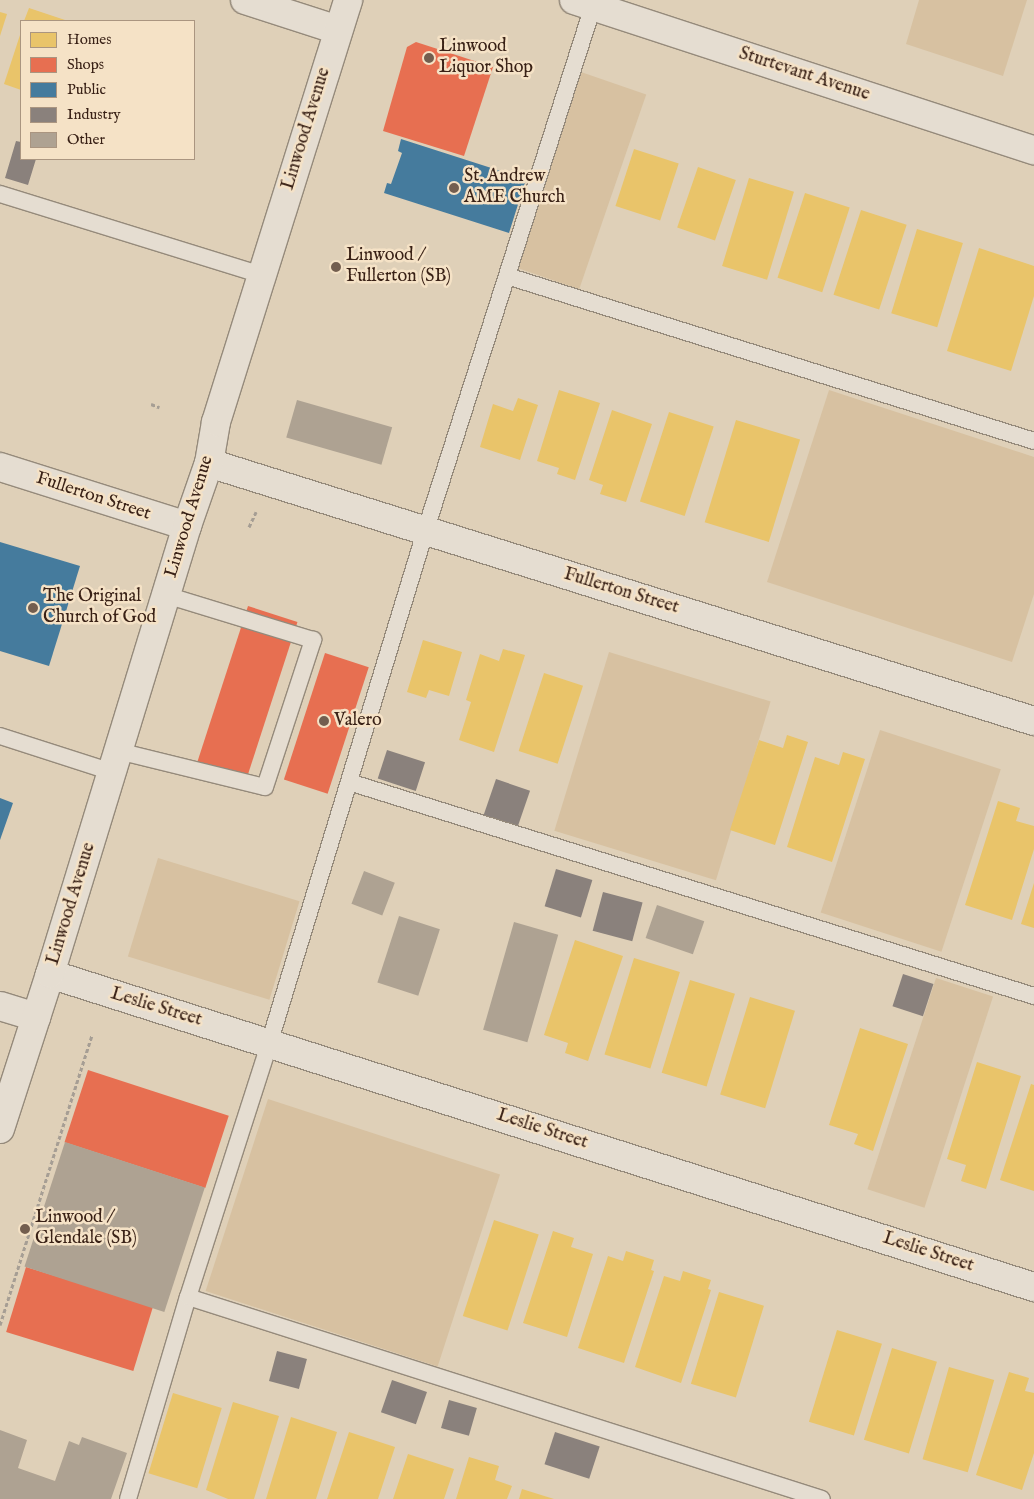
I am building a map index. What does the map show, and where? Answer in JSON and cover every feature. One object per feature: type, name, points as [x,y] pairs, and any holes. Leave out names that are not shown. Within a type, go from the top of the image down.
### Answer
[{"type":"street","points":[[244,0],[338,30]]},
{"type":"street","name":"Linwood Avenue","points":[[36,1017],[186,526],[209,463],[216,422],[348,0]]},
{"type":"street","name":"Sturtevant Avenue","points":[[587,2],[1034,150]]},
{"type":"street","name":"Fullerton Street","points":[[209,463],[1034,721]]},
{"type":"street","name":"Fullerton Street","points":[[0,467],[186,526]]},
{"type":"street","name":"Leslie Street","points":[[50,974],[1034,1287]]},
{"type":"street","points":[[0,1006],[36,1017],[0,1129]]},
{"type":"lane","points":[[128,1499],[188,1297],[269,1044],[425,532],[507,276],[587,2]]},
{"type":"lane","points":[[0,194],[262,275]]},
{"type":"lane","points":[[507,276],[1034,440]]},
{"type":"lane","points":[[0,736],[115,761],[265,786],[313,640],[166,595]]},
{"type":"lane","points":[[349,782],[1034,996]]},
{"type":"lane","points":[[188,1297],[822,1499]]},
{"type":"path","points":[[151,404],[159,407]]},
{"type":"path","points":[[249,528],[256,512]]},
{"type":"path","points":[[0,1325],[92,1035]]},
{"type":"shaded area","points":[[919,0],[1027,0],[1003,76],[906,44]]},
{"type":"shaded area","points":[[581,72],[646,94],[579,289],[514,267]]},
{"type":"shaded area","points":[[829,390],[1034,457],[1034,594],[1012,662],[767,582]]},
{"type":"shaded area","points":[[609,652],[771,701],[716,880],[554,831]]},
{"type":"shaded area","points":[[880,730],[1001,769],[941,952],[821,913]]},
{"type":"shaded area","points":[[158,858],[300,901],[269,1000],[128,956]]},
{"type":"shaded area","points":[[936,978],[993,997],[924,1208],[867,1189]]},
{"type":"shaded area","points":[[268,1099],[500,1174],[438,1367],[206,1291]]},
{"type":"building: Homes","points":[[29,8],[65,20],[24,20]]},
{"type":"building: Homes","points":[[0,12],[7,14],[0,36]]},
{"type":"building: Homes","points":[[20,35],[20,90],[4,84]]},
{"type":"building: Homes","points":[[634,149],[679,164],[660,221],[615,206]]},
{"type":"building: Homes","points":[[698,167],[736,180],[715,241],[677,228]]},
{"type":"building: Homes","points":[[749,178],[794,192],[767,280],[722,266]]},
{"type":"building: Homes","points":[[805,193],[850,208],[822,292],[777,278]]},
{"type":"building: Homes","points":[[861,210],[907,225],[879,309],[833,295]]},
{"type":"building: Homes","points":[[917,229],[963,243],[937,327],[891,313]]},
{"type":"building: Homes","points":[[979,248],[1034,266],[1034,296],[1011,371],[947,351]]},
{"type":"building: Homes","points":[[559,390],[600,403],[575,480],[557,474],[559,468],[537,461]]},
{"type":"building: Homes","points":[[518,398],[538,405],[520,460],[480,447],[493,404],[513,411]]},
{"type":"building: Homes","points":[[612,410],[652,424],[626,502],[600,494],[603,485],[589,480]]},
{"type":"building: Homes","points":[[669,412],[714,427],[685,516],[640,501]]},
{"type":"building: Homes","points":[[736,420],[800,440],[769,542],[705,522]]},
{"type":"building: Homes","points":[[423,640],[462,652],[449,696],[429,690],[426,698],[407,692]]},
{"type":"building: Homes","points":[[503,649],[525,655],[494,752],[459,740],[471,702],[466,700],[480,654],[499,661]]},
{"type":"building: Homes","points":[[544,673],[583,686],[558,764],[519,751]]},
{"type":"building: Homes","points":[[787,735],[808,742],[775,845],[730,830],[759,740],[783,748]]},
{"type":"building: Homes","points":[[843,752],[865,759],[832,862],[787,847],[815,757],[839,765]]},
{"type":"building: Homes","points":[[998,801],[1020,808],[1016,821],[1034,826],[1034,849],[1012,920],[965,905]]},
{"type":"building: Homes","points":[[1034,883],[1034,928],[1021,924]]},
{"type":"building: Homes","points":[[575,940],[623,956],[588,1061],[565,1053],[568,1043],[544,1035]]},
{"type":"building: Homes","points":[[634,958],[680,972],[650,1069],[604,1055]]},
{"type":"building: Homes","points":[[690,980],[735,994],[707,1087],[662,1073]]},
{"type":"building: Homes","points":[[750,997],[795,1011],[765,1108],[720,1095]]},
{"type":"building: Homes","points":[[860,1028],[908,1044],[873,1151],[854,1144],[858,1134],[829,1125]]},
{"type":"building: Homes","points":[[977,1062],[1021,1076],[986,1189],[961,1181],[966,1165],[947,1159]]},
{"type":"building: Homes","points":[[1031,1084],[1034,1085],[1034,1191],[1000,1180]]},
{"type":"building: Homes","points":[[494,1220],[539,1235],[507,1331],[463,1316]]},
{"type":"building: Homes","points":[[553,1231],[574,1238],[571,1247],[593,1254],[567,1337],[523,1323]]},
{"type":"building: Homes","points":[[626,1251],[654,1260],[651,1270],[654,1271],[624,1363],[578,1348],[608,1256],[623,1261]]},
{"type":"building: Homes","points":[[683,1271],[711,1280],[708,1289],[711,1290],[681,1383],[635,1367],[664,1276],[680,1281]]},
{"type":"building: Homes","points":[[719,1292],[764,1306],[736,1398],[691,1384]]},
{"type":"building: Homes","points":[[837,1330],[882,1344],[854,1436],[809,1422]]},
{"type":"building: Homes","points":[[892,1348],[937,1362],[909,1454],[864,1440]]},
{"type":"building: Homes","points":[[949,1367],[994,1380],[968,1472],[923,1459]]},
{"type":"building: Homes","points":[[1009,1372],[1029,1378],[1025,1391],[1034,1393],[1034,1453],[1022,1490],[976,1475]]},
{"type":"building: Homes","points":[[173,1393],[222,1408],[197,1488],[148,1473]]},
{"type":"building: Homes","points":[[233,1402],[279,1416],[254,1499],[228,1499],[206,1490]]},
{"type":"building: Homes","points":[[291,1417],[337,1432],[316,1499],[266,1499]]},
{"type":"building: Homes","points":[[349,1432],[395,1447],[378,1499],[327,1499]]},
{"type":"building: Homes","points":[[408,1454],[454,1469],[444,1499],[393,1499]]},
{"type":"building: Homes","points":[[469,1457],[499,1466],[495,1480],[512,1486],[507,1499],[456,1499]]},
{"type":"building: Homes","points":[[522,1489],[554,1499],[519,1499]]},
{"type":"building: Shops","points":[[416,42],[493,67],[464,156],[383,131],[407,47]]},
{"type":"building: Shops","points":[[248,606],[297,622],[243,789],[194,772]]},
{"type":"building: Shops","points":[[325,653],[369,667],[328,794],[284,779]]},
{"type":"building: Shops","points":[[88,1070],[229,1116],[205,1188],[65,1142]]},
{"type":"building: Shops","points":[[26,1267],[153,1306],[133,1371],[6,1332]]},
{"type":"building: Public","name":"St. Andrew AME Church","points":[[401,139],[526,179],[509,233],[384,193],[387,183],[391,184],[402,153],[398,151]]},
{"type":"building: Public","name":"The Original Church of God","points":[[0,542],[80,566],[49,666],[0,651]]},
{"type":"building: Public","points":[[0,798],[13,803],[0,840]]},
{"type":"building: Industry","points":[[16,141],[20,142],[20,160],[36,160],[28,185],[5,178]]},
{"type":"building: Industry","points":[[387,750],[425,762],[416,791],[378,779]]},
{"type":"building: Industry","points":[[496,779],[530,791],[518,827],[484,815]]},
{"type":"building: Industry","points":[[556,869],[592,880],[581,917],[545,906]]},
{"type":"building: Industry","points":[[603,892],[643,903],[632,941],[593,931]]},
{"type":"building: Industry","points":[[903,974],[933,984],[923,1016],[892,1006]]},
{"type":"building: Industry","points":[[277,1351],[307,1359],[299,1389],[269,1381]]},
{"type":"building: Industry","points":[[392,1380],[427,1392],[416,1424],[381,1412]]},
{"type":"building: Industry","points":[[449,1400],[477,1408],[469,1436],[441,1428]]},
{"type":"building: Industry","points":[[555,1432],[600,1447],[589,1479],[544,1464]]},
{"type":"building: Other","points":[[297,400],[392,427],[381,465],[286,437]]},
{"type":"building: Other","points":[[364,871],[395,883],[382,916],[351,904]]},
{"type":"building: Other","points":[[657,905],[704,921],[693,954],[646,938]]},
{"type":"building: Other","points":[[399,916],[440,929],[418,996],[377,983]]},
{"type":"building: Other","points":[[514,922],[558,935],[527,1042],[483,1030]]},
{"type":"building: Other","points":[[65,1142],[205,1187],[164,1312],[25,1267]]},
{"type":"building: Other","points":[[0,1430],[27,1440],[18,1468],[55,1481],[69,1441],[79,1445],[82,1437],[127,1453],[111,1499],[0,1499]]},
{"type":"place","name":"Linwood Liquor Shop","points":[[429,58]]},
{"type":"place","name":"St. Andrew AME Church","points":[[454,188]]},
{"type":"place","name":"Linwood / Fullerton (SB)","points":[[336,267]]},
{"type":"place","name":"The Original Church of God","points":[[33,608]]},
{"type":"place","name":"Valero","points":[[324,721]]},
{"type":"place","name":"Linwood / Glendale (SB)","points":[[25,1229]]}]
